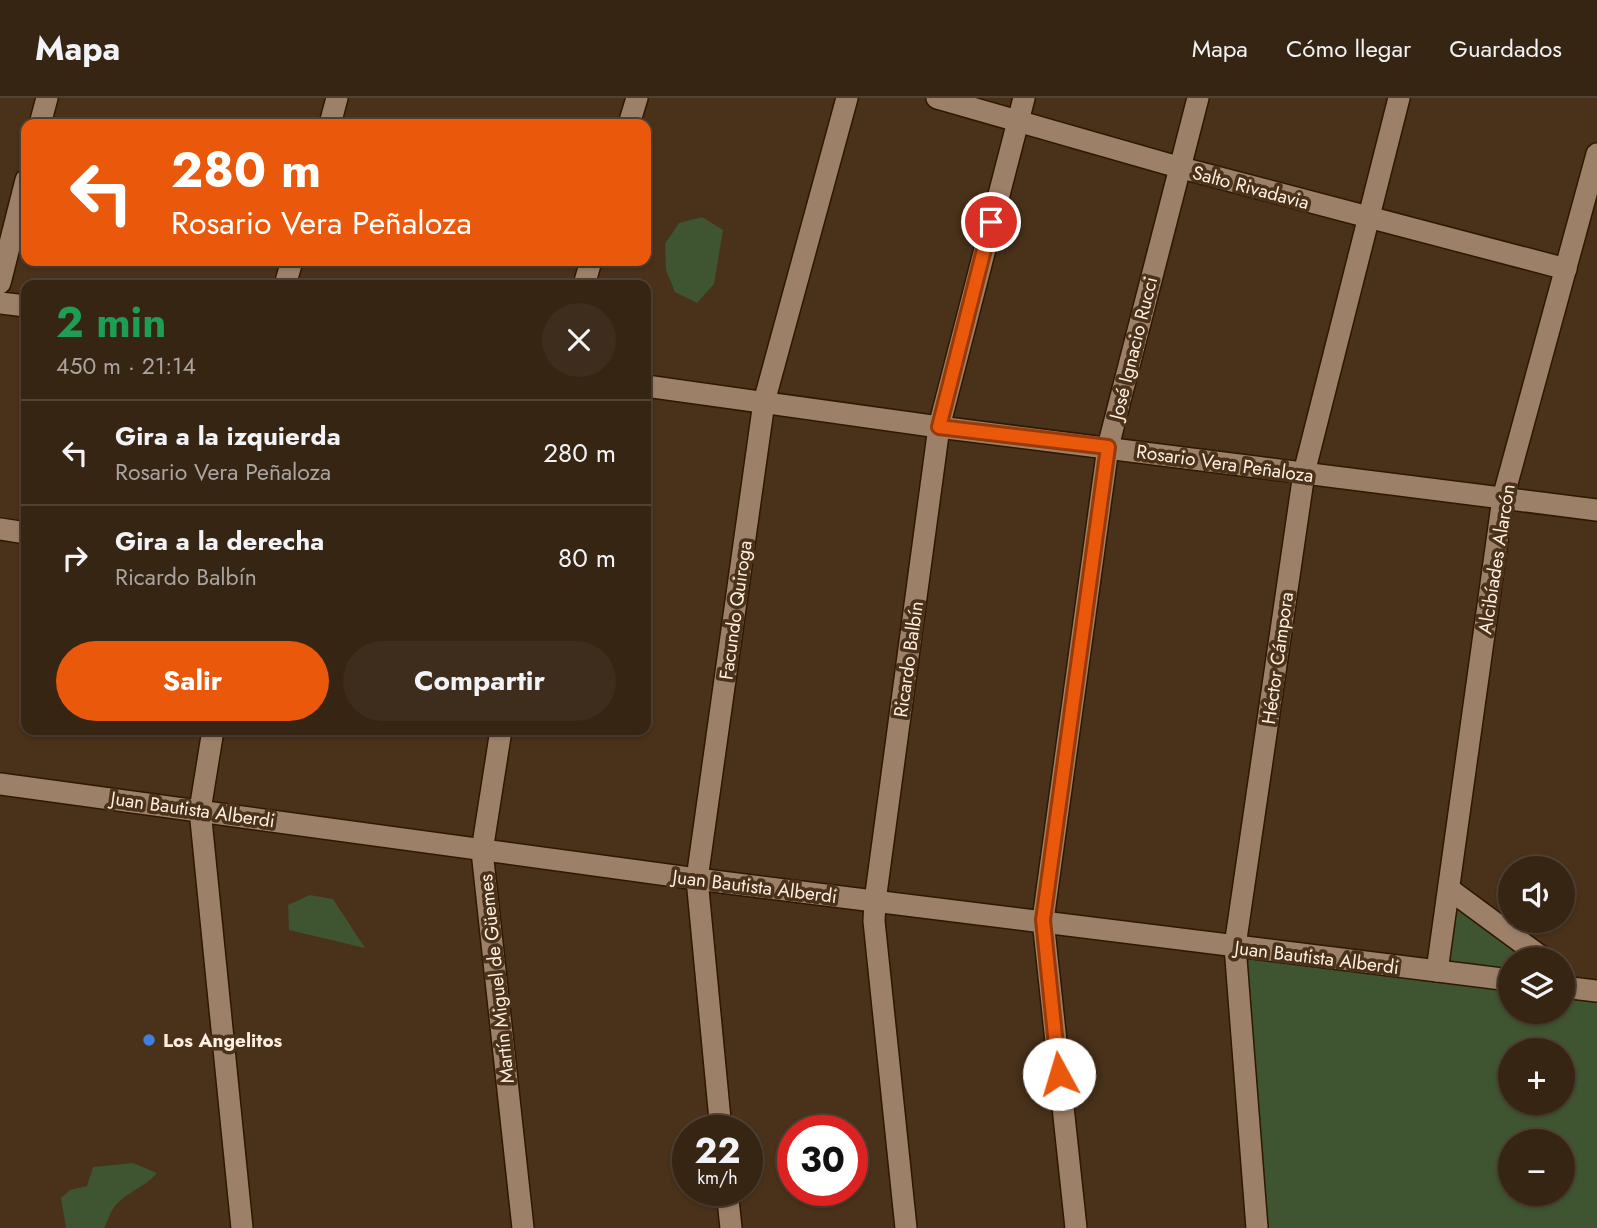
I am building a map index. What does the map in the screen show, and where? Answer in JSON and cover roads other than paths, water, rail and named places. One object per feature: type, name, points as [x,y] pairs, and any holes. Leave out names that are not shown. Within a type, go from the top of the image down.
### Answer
[{"type":"street","points":[[41,119],[47,98]]},
{"type":"street","points":[[331,119],[337,98]]},
{"type":"street","points":[[630,119],[636,98]]},
{"type":"street","name":"Facundo Quiroga","points":[[720,1115],[697,879],[764,402],[847,98]]},
{"type":"street","name":"Salto Rivadavia","points":[[937,98],[1178,167],[1566,269]]},
{"type":"street","name":"Ricardo Balbín","points":[[906,1228],[874,921],[875,901],[939,427],[1024,98]]},
{"type":"street","name":"José Ignacio Rucci","points":[[1076,1228],[1043,920],[1108,447],[1178,167],[1198,98]]},
{"type":"street","name":"Héctor Cámpora","points":[[1257,1228],[1235,946],[1304,473],[1399,98]]},
{"type":"street","name":"Alcibíades Alarcón","points":[[1437,971],[1503,498],[1597,155]]},
{"type":"street","points":[[0,284],[21,200]]},
{"type":"street","points":[[0,303],[21,305]]},
{"type":"street","name":"Rosario Vera Peñaloza","points":[[651,387],[939,427],[1597,510]]},
{"type":"street","points":[[0,529],[21,532]]},
{"type":"street","points":[[212,735],[201,810],[242,1228]]},
{"type":"street","name":"Martín Miguel de Güemes","points":[[500,735],[482,851],[523,1228]]},
{"type":"street","name":"Juan Bautista Alberdi","points":[[0,784],[697,879],[1498,979]]},
{"type":"street","points":[[1449,889],[1528,947]]},
{"type":"street","points":[[1575,979],[1592,990]]},
{"type":"street","points":[[729,1206],[731,1228]]},
{"type":"place","name":"Los Angelitos","points":[[149,1040]]}]
